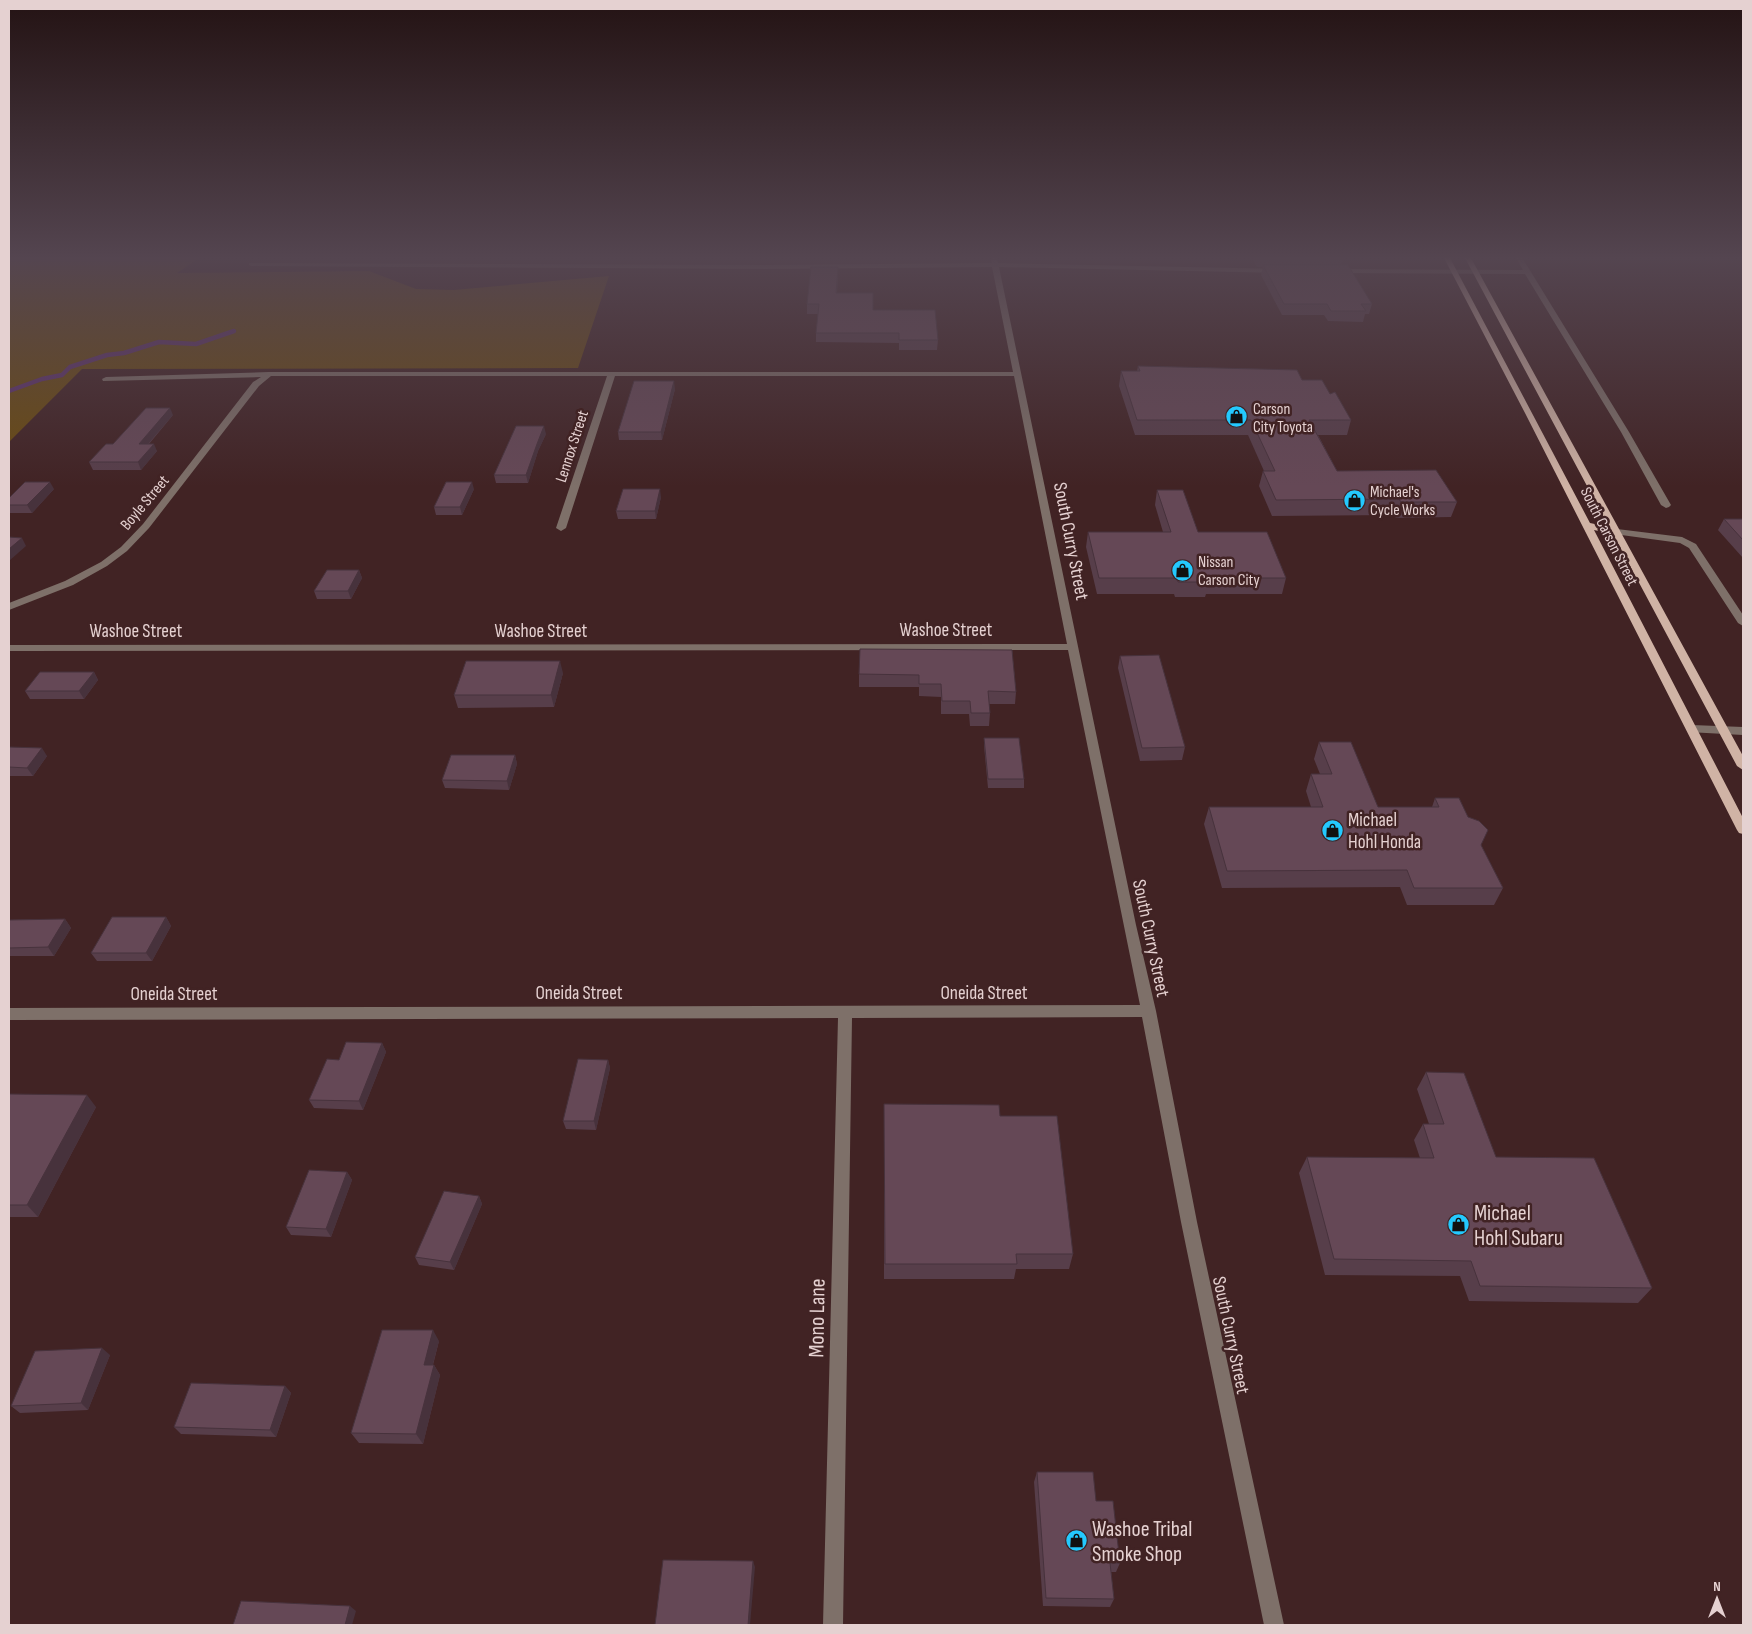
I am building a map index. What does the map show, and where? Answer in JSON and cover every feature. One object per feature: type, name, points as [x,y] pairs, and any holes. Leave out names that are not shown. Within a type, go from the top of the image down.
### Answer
[{"type":"main road","name":"South Carson Street","points":[[1487,334],[1743,830]]},
{"type":"main road","name":"South Carson Street","points":[[1509,334],[1743,766]]},
{"type":"main road","points":[[1586,525],[1617,532]]},
{"type":"street","name":"South Curry Street","points":[[1010,334],[1149,1011],[1189,1222],[1274,1625]]},
{"type":"street","points":[[1566,334],[1625,432],[1666,505]]},
{"type":"street","points":[[106,380],[268,374],[1018,374]]},
{"type":"street","name":"Boyle Street","points":[[9,608],[69,583],[104,564],[124,549],[146,526],[256,384],[268,374]]},
{"type":"street","name":"Lennox Street","points":[[561,528],[612,374]]},
{"type":"street","points":[[1617,532],[1682,540],[1693,546],[1743,623]]},
{"type":"street","name":"Washoe Street","points":[[9,648],[1073,647]]},
{"type":"street","points":[[1692,729],[1743,730]]},
{"type":"street","name":"Oneida Street","points":[[9,1014],[1149,1011]]},
{"type":"street","name":"Mono Lane","points":[[834,1625],[846,1012]]},
{"type":"shaded area","points":[[9,334],[589,334],[578,368],[82,369],[9,442]]},
{"type":"building","points":[[899,334],[937,334],[938,340],[899,340]]},
{"type":"building","points":[[1138,366],[1297,370],[1302,380],[1322,380],[1330,394],[1335,392],[1351,420],[1309,420],[1337,471],[1436,470],[1457,502],[1401,502],[1399,499],[1276,500],[1263,471],[1275,471],[1251,420],[1137,420],[1121,371],[1140,371]]},
{"type":"building","points":[[634,381],[674,381],[661,432],[618,432]]},
{"type":"building","points":[[146,408],[170,408],[139,444],[154,444],[138,462],[89,462],[106,444],[113,444]]},
{"type":"building","points":[[516,426],[544,426],[526,475],[494,475]]},
{"type":"building","points":[[25,482],[50,482],[27,505],[9,505],[9,498]]},
{"type":"building","points":[[446,482],[472,482],[460,507],[434,507]]},
{"type":"building","points":[[623,489],[660,489],[655,511],[616,511]]},
{"type":"building","points":[[1157,490],[1183,490],[1198,532],[1267,532],[1286,578],[1207,578],[1209,582],[1178,582],[1177,578],[1099,578],[1088,532],[1171,532]]},
{"type":"building","points":[[1724,519],[1743,519],[1743,540]]},
{"type":"building","points":[[9,537],[22,538],[9,549]]},
{"type":"building","points":[[327,570],[359,570],[348,591],[314,591]]},
{"type":"building","points":[[860,649],[1012,650],[1016,692],[988,691],[990,713],[971,713],[970,701],[942,701],[941,684],[919,684],[919,675],[859,674]]},
{"type":"building","points":[[1159,655],[1185,747],[1142,748],[1120,656]]},
{"type":"building","points":[[466,661],[560,661],[551,695],[454,695]]},
{"type":"building","points":[[40,672],[94,672],[79,691],[25,691]]},
{"type":"building","points":[[984,738],[1019,738],[1024,779],[988,779]]},
{"type":"building","name":"Michael Hohl Honda","points":[[1319,742],[1351,742],[1378,807],[1439,807],[1435,798],[1459,798],[1468,817],[1479,821],[1488,830],[1481,845],[1503,888],[1414,888],[1407,870],[1227,871],[1209,807],[1323,807],[1311,774],[1332,774]]},
{"type":"building","points":[[9,747],[42,748],[27,768],[9,767]]},
{"type":"building","points":[[451,755],[515,755],[507,781],[442,780]]},
{"type":"building","points":[[112,917],[166,917],[146,953],[91,953]]},
{"type":"building","points":[[65,919],[48,947],[9,948],[9,920]]},
{"type":"building","points":[[346,1042],[382,1043],[359,1101],[309,1100],[327,1059],[339,1060]]},
{"type":"building","points":[[578,1059],[608,1060],[594,1121],[563,1121]]},
{"type":"building","name":"Michael Hohl Subaru","points":[[1426,1072],[1464,1073],[1496,1157],[1594,1158],[1652,1288],[1480,1286],[1471,1261],[1334,1259],[1307,1157],[1434,1158],[1423,1124],[1444,1124]]},
{"type":"building","points":[[9,1094],[87,1095],[27,1205],[9,1205]]},
{"type":"building","points":[[884,1104],[999,1105],[1000,1116],[1057,1116],[1073,1254],[1016,1254],[1017,1264],[885,1264]]},
{"type":"building","points":[[309,1170],[347,1172],[326,1229],[286,1227]]},
{"type":"building","points":[[444,1191],[479,1196],[450,1262],[415,1257]]},
{"type":"building","points":[[382,1330],[433,1330],[424,1365],[434,1365],[416,1434],[351,1433]]},
{"type":"building","points":[[102,1348],[81,1403],[11,1406],[35,1351]]},
{"type":"building","points":[[191,1383],[285,1386],[270,1430],[174,1427]]},
{"type":"building","name":"Washoe Tribal Smoke Shop","points":[[1037,1472],[1093,1472],[1096,1501],[1113,1501],[1120,1563],[1110,1563],[1114,1599],[1046,1598]]},
{"type":"building","points":[[663,1560],[753,1561],[748,1625],[655,1625]]},
{"type":"building","points":[[241,1601],[350,1606],[345,1625],[233,1625]]},
{"type":"waterway","points":[[9,391],[42,379],[62,375],[70,367],[107,355],[124,353],[159,342],[196,344],[224,334]]},
{"type":"place","name":"Carson City Toyota","points":[[1237,417]]},
{"type":"place","name":"Michael's Cycle Works","points":[[1354,500]]},
{"type":"place","name":"Nissan Carson City","points":[[1182,570]]},
{"type":"place","name":"Michael Hohl Honda","points":[[1332,830]]},
{"type":"place","name":"Michael Hohl Subaru","points":[[1458,1225]]},
{"type":"place","name":"Washoe Tribal Smoke Shop","points":[[1076,1541]]}]
